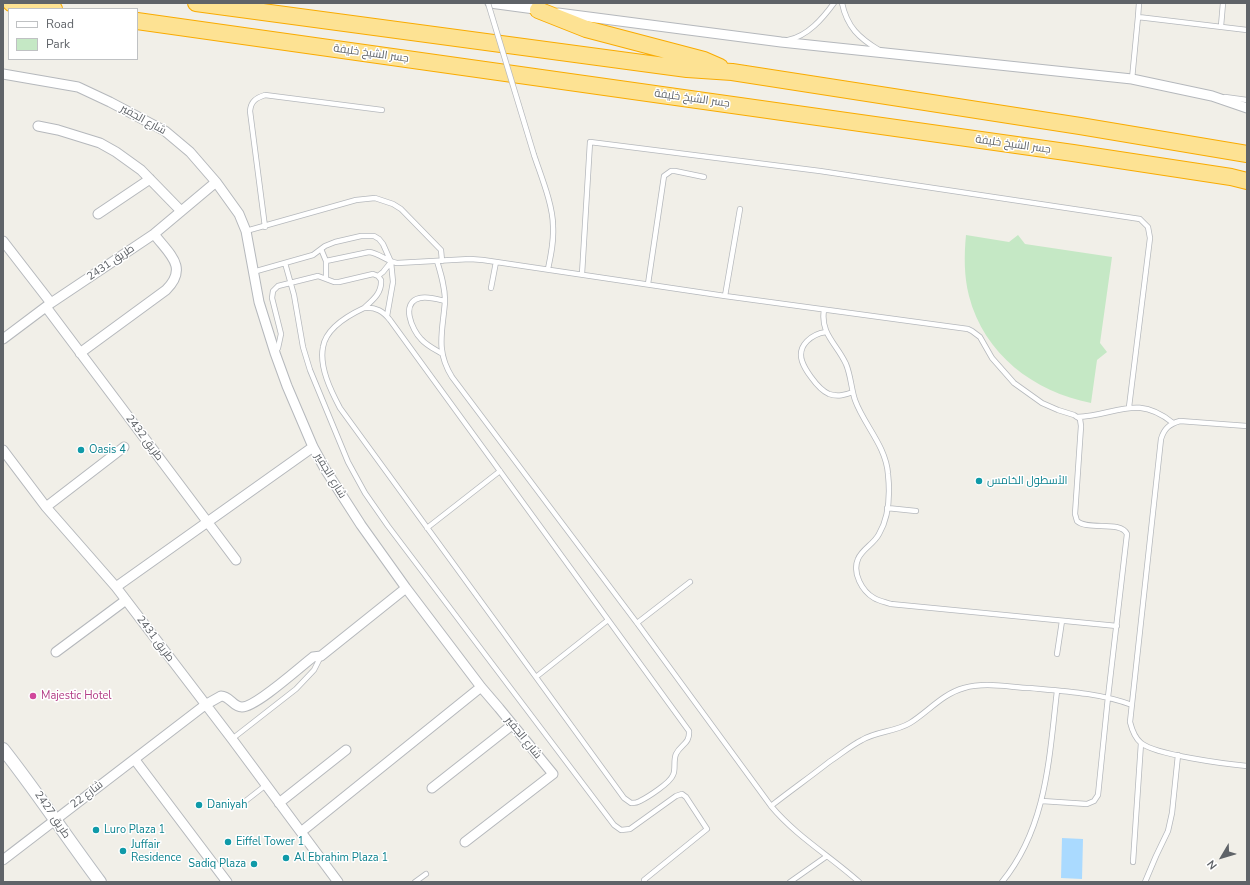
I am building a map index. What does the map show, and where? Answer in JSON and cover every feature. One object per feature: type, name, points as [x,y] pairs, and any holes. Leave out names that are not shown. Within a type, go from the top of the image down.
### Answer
[{"type":"highway","points":[[12,3],[47,8]]},
{"type":"highway","points":[[196,3],[687,69],[732,72],[1080,126],[1247,154]]},
{"type":"highway","points":[[538,10],[586,29],[704,60],[732,72]]},
{"type":"highway","name":"جسر الشيخ خليفة","points":[[138,21],[1073,153],[1231,177],[1247,181]]},
{"type":"street","points":[[489,3],[781,42],[1132,78],[1212,96],[1247,108]]},
{"type":"street","name":"شارع الجفير","points":[[3,74],[78,87],[165,131],[190,152],[216,182],[239,214],[246,231],[258,302],[287,386],[313,447],[348,506],[406,588],[481,687],[553,774],[465,842]]},
{"type":"street","points":[[38,126],[58,130],[100,143],[116,152],[132,163],[150,179],[181,211]]},
{"type":"street","points":[[98,214],[150,179]]},
{"type":"street","name":"طريق 2431","points":[[3,339],[48,305],[154,234],[216,182]]},
{"type":"street","points":[[80,352],[166,290],[175,280],[178,270],[176,265],[154,234]]},
{"type":"street","name":"طريق 2432","points":[[3,241],[80,352],[236,560]]},
{"type":"street","points":[[46,507],[124,447]]},
{"type":"street","points":[[116,587],[313,447]]},
{"type":"street","name":"طريق 2431","points":[[3,450],[46,507],[116,587],[338,882]]},
{"type":"street","points":[[205,705],[221,696],[224,696],[236,706],[245,707],[258,700],[313,657],[321,656],[406,588]]},
{"type":"street","points":[[56,652],[126,600]]},
{"type":"street","points":[[301,832],[481,687]]},
{"type":"street","name":"شارع 22","points":[[3,860],[205,705]]},
{"type":"street","points":[[432,788],[512,725]]},
{"type":"street","name":"طريق 2427","points":[[3,748],[100,882]]},
{"type":"street","points":[[279,803],[346,750]]},
{"type":"street","points":[[135,760],[227,882]]},
{"type":"lane","points":[[489,3],[545,190],[553,225],[551,256],[548,269]]},
{"type":"lane","points":[[781,42],[794,39],[819,22],[834,3]]},
{"type":"lane","points":[[842,3],[846,19],[855,32],[865,42],[884,53]]},
{"type":"lane","points":[[1132,78],[1139,3]]},
{"type":"lane","points":[[1221,26],[1224,3]]},
{"type":"lane","points":[[1138,17],[1247,30]]},
{"type":"lane","points":[[265,227],[250,111],[251,104],[256,98],[265,95],[382,110]]},
{"type":"lane","points":[[1212,96],[1247,100]]},
{"type":"lane","points":[[582,274],[590,142],[820,171],[1140,219],[1148,228],[1150,238],[1129,407]]},
{"type":"lane","points":[[648,284],[664,176],[671,171],[675,171],[704,177]]},
{"type":"lane","points":[[246,231],[265,227],[356,200],[375,198],[393,204],[408,215],[441,250],[440,261],[445,301],[440,339],[441,353],[447,369],[452,377],[638,622],[770,806],[782,820],[796,832],[859,882]]},
{"type":"lane","points":[[725,296],[740,209]]},
{"type":"lane","points":[[253,273],[309,257],[318,253],[321,249],[334,242],[367,235],[379,239],[383,244],[390,262],[393,282],[387,316]]},
{"type":"lane","points":[[321,249],[326,261],[326,278]]},
{"type":"lane","points":[[326,261],[369,252],[380,255],[390,262],[403,263],[470,259],[548,269],[824,310],[968,329],[980,337],[992,358],[1014,383],[1042,403],[1077,417],[1098,415],[1129,407],[1151,410],[1162,415],[1173,423]]},
{"type":"lane","points":[[378,276],[390,262]]},
{"type":"lane","points":[[491,288],[496,262]]},
{"type":"lane","points":[[286,263],[306,359],[341,446],[359,483],[388,526],[614,825],[621,830],[630,829],[676,796],[682,794],[686,797],[707,830],[644,880],[645,882]]},
{"type":"lane","points":[[275,353],[278,348],[281,334],[272,298],[273,291],[278,286],[318,276],[334,282],[340,282],[373,274],[378,276],[381,280],[381,284],[378,295],[364,308],[339,324],[325,340],[322,354],[326,376],[334,398],[346,418],[627,801],[631,803],[639,802],[673,776],[676,755],[687,742],[689,731],[387,316],[376,309],[364,308]]},
{"type":"lane","points":[[441,353],[428,346],[417,335],[410,321],[409,313],[410,306],[414,301],[420,298],[445,301]]},
{"type":"lane","points":[[824,310],[822,318],[823,325],[846,364],[851,376],[853,392],[860,409],[887,461],[887,508],[884,522],[879,534],[862,552],[856,567],[860,584],[866,592],[873,598],[891,604],[1116,626]]},
{"type":"lane","points":[[826,332],[817,333],[804,344],[801,352],[802,361],[813,381],[828,394],[837,396],[853,392]]},
{"type":"lane","points":[[1042,801],[1087,804],[1094,801],[1098,795],[1127,534],[1120,528],[1083,524],[1075,518],[1081,422],[1077,417]]},
{"type":"lane","points":[[1247,426],[1187,421],[1173,423],[1167,427],[1163,433],[1161,439],[1130,722],[1131,728],[1137,739],[1150,748],[1178,755],[1247,766]]},
{"type":"lane","points":[[427,528],[500,471]]},
{"type":"lane","points":[[887,508],[916,511]]},
{"type":"lane","points":[[638,622],[690,582]]},
{"type":"lane","points":[[536,677],[608,620]]},
{"type":"lane","points":[[1057,654],[1062,621]]},
{"type":"lane","points":[[232,740],[296,689],[314,670],[321,656]]},
{"type":"lane","points":[[770,806],[862,740],[880,732],[900,728],[910,723],[937,701],[962,688],[989,685],[1057,691],[1108,697],[1132,705]]},
{"type":"lane","points":[[1002,882],[1017,859],[1028,838],[1042,801],[1047,780],[1057,691]]},
{"type":"lane","points":[[1133,862],[1141,743]]},
{"type":"lane","points":[[1145,882],[1168,831],[1172,813],[1178,755]]},
{"type":"lane","points":[[243,803],[266,785]]},
{"type":"lane","points":[[791,882],[827,856]]},
{"type":"lane","points":[[415,882],[426,874]]},
{"type":"green space","points":[[966,235],[1009,242],[1018,235],[1025,244],[1112,257],[1100,343],[1107,352],[1097,360],[1091,403],[1070,398],[1031,380],[1014,367],[986,336],[976,317],[967,288],[965,266]]},
{"type":"water","points":[[1062,838],[1083,839],[1082,879],[1061,878]]},
{"type":"place","name":"Oasis 4","points":[[81,450]]},
{"type":"place","name":"الأسطول الخامس","points":[[979,481]]},
{"type":"place","name":"Majestic Hotel","points":[[33,696]]},
{"type":"place","name":"Daniyah","points":[[199,805]]},
{"type":"place","name":"Luro Plaza 1","points":[[96,830]]},
{"type":"place","name":"Eiffel Tower 1","points":[[228,842]]},
{"type":"place","name":"Juffair Residence","points":[[123,851]]},
{"type":"place","name":"Al Ebrahim Plaza 1","points":[[286,858]]},
{"type":"place","name":"Sadiq Plaza","points":[[254,864]]}]
